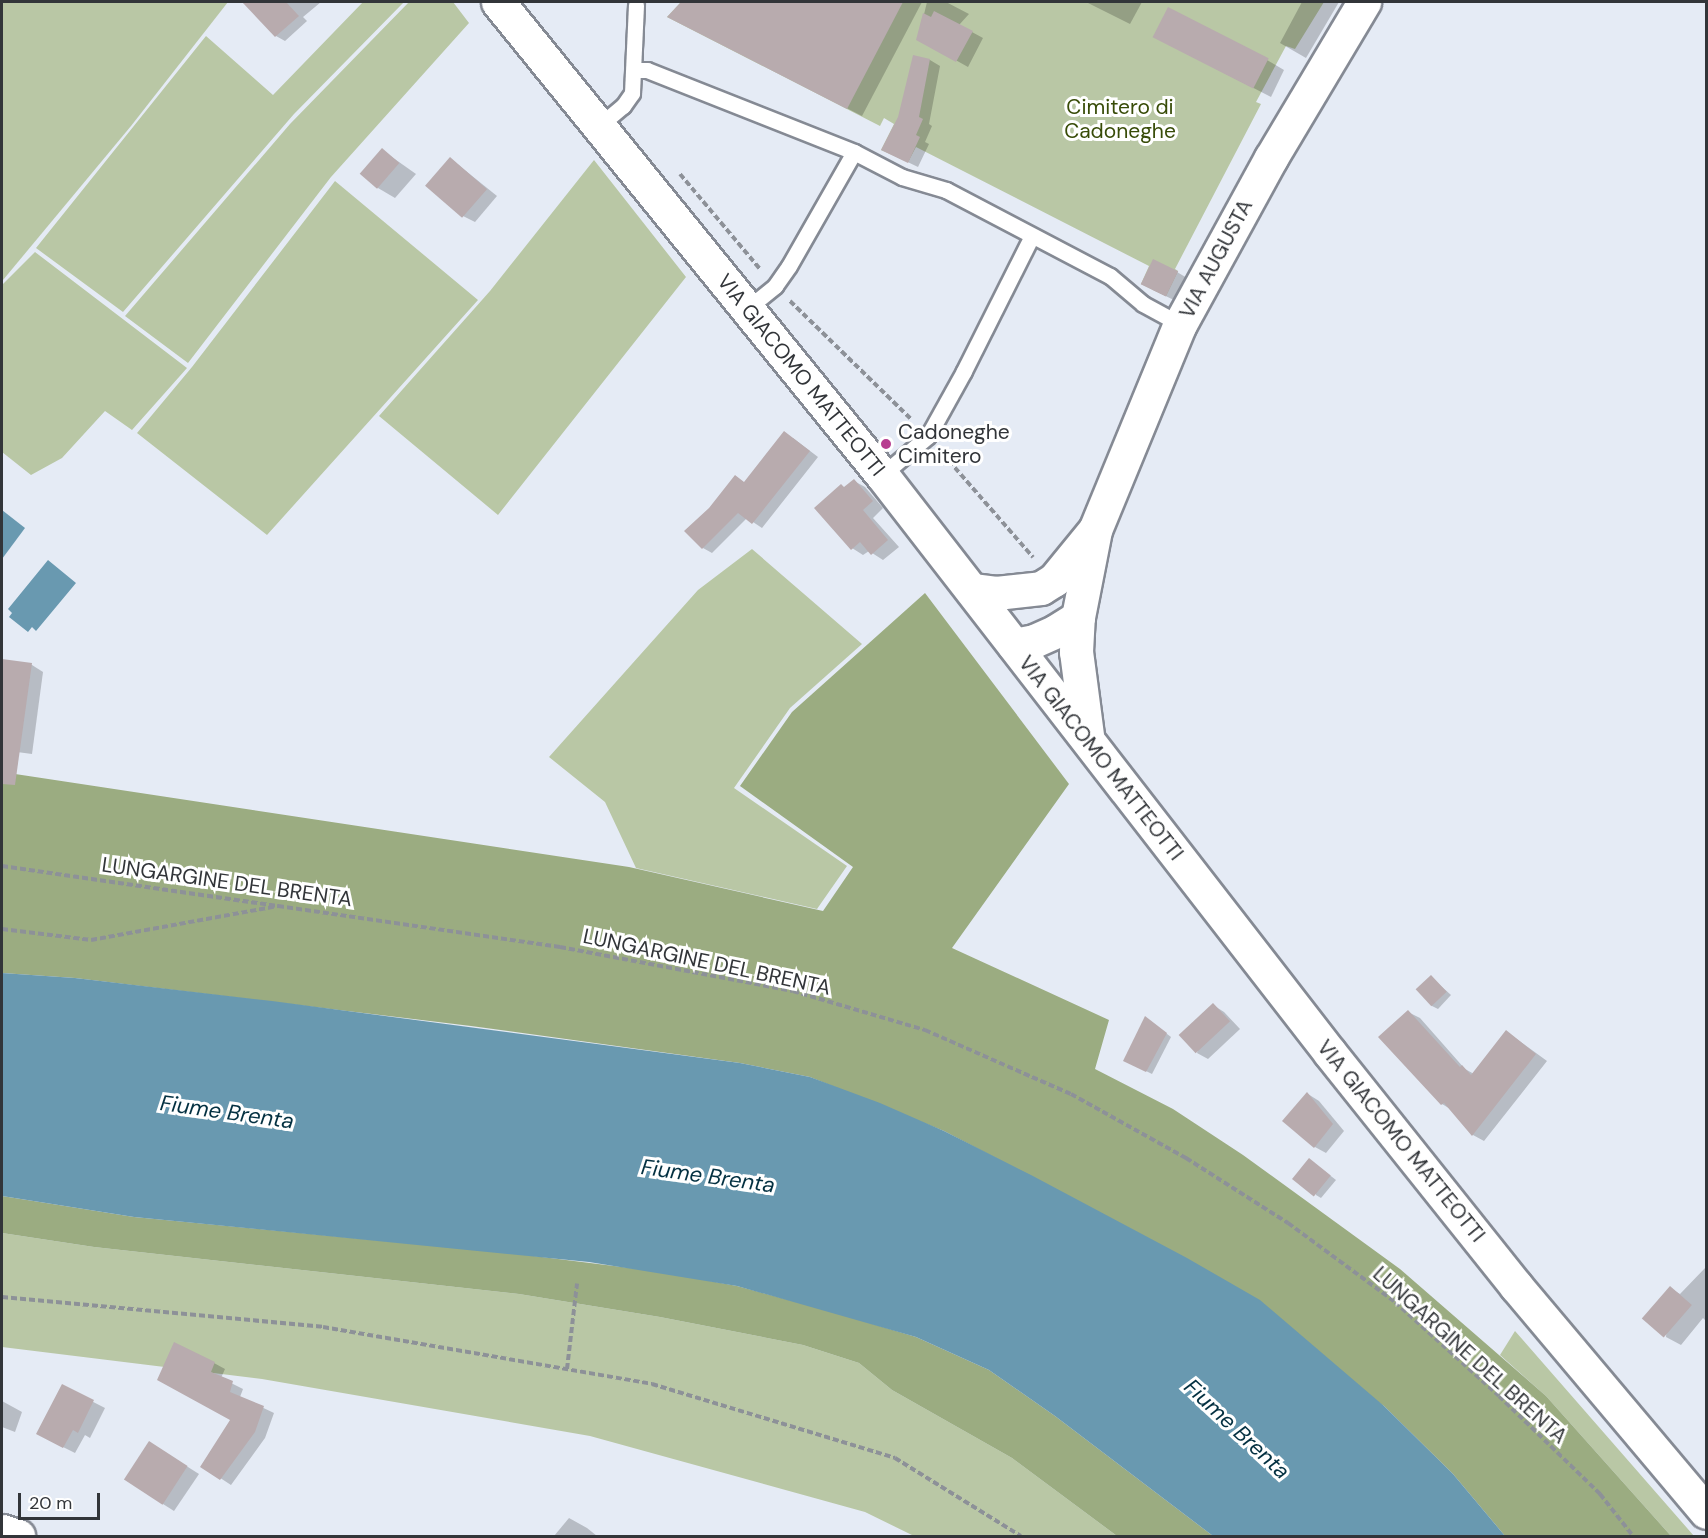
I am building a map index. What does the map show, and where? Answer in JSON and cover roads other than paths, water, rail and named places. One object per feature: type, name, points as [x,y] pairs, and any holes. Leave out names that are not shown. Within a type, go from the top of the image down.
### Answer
[{"type":"main road","name":"VIA GIACOMO MATTEOTTI","points":[[498,2],[882,475],[1330,1053],[1516,1286],[1707,1512]]},
{"type":"main road","name":"VIA AUGUSTA","points":[[1088,740],[1076,652],[1078,617],[1095,530],[1180,324],[1271,158],[1364,2]]},
{"type":"main road","name":"VIA AUGUSTA","points":[[1014,645],[1037,573],[1054,580],[1095,530]]},
{"type":"main road","points":[[972,590],[996,593],[1037,573]]},
{"type":"main road","points":[[1014,645],[1034,641],[1056,632],[1078,617]]},
{"type":"main road","points":[[2,1531],[18,1536]]},
{"type":"lane","points":[[600,125],[623,106],[632,93],[636,5]]},
{"type":"lane","points":[[634,70],[647,70],[854,152],[902,177],[946,190],[1110,276],[1143,304],[1180,324]]},
{"type":"lane","points":[[748,308],[775,286],[854,152]]},
{"type":"lane","points":[[882,475],[928,436],[964,371],[1032,236]]},
{"type":"water","points":[[2,510],[25,528],[2,559]]},
{"type":"water","points":[[48,560],[76,583],[36,631],[32,627],[28,632],[9,617],[12,613],[8,609]]},
{"type":"water","name":"Fiume Brenta","points":[[2,973],[75,978],[272,1001],[740,1063],[810,1077],[880,1103],[944,1131],[1031,1175],[1187,1258],[1260,1300],[1384,1406],[1453,1474],[1505,1536],[1213,1536],[1055,1416],[989,1370],[916,1337],[737,1286],[589,1262],[134,1217],[2,1196]]},
{"type":"place","name":"Cadoneghe Cimitero","points":[[886,444]]},
{"type":"park label","name":"Cimitero di Cadoneghe","points":[[1120,119]]}]
